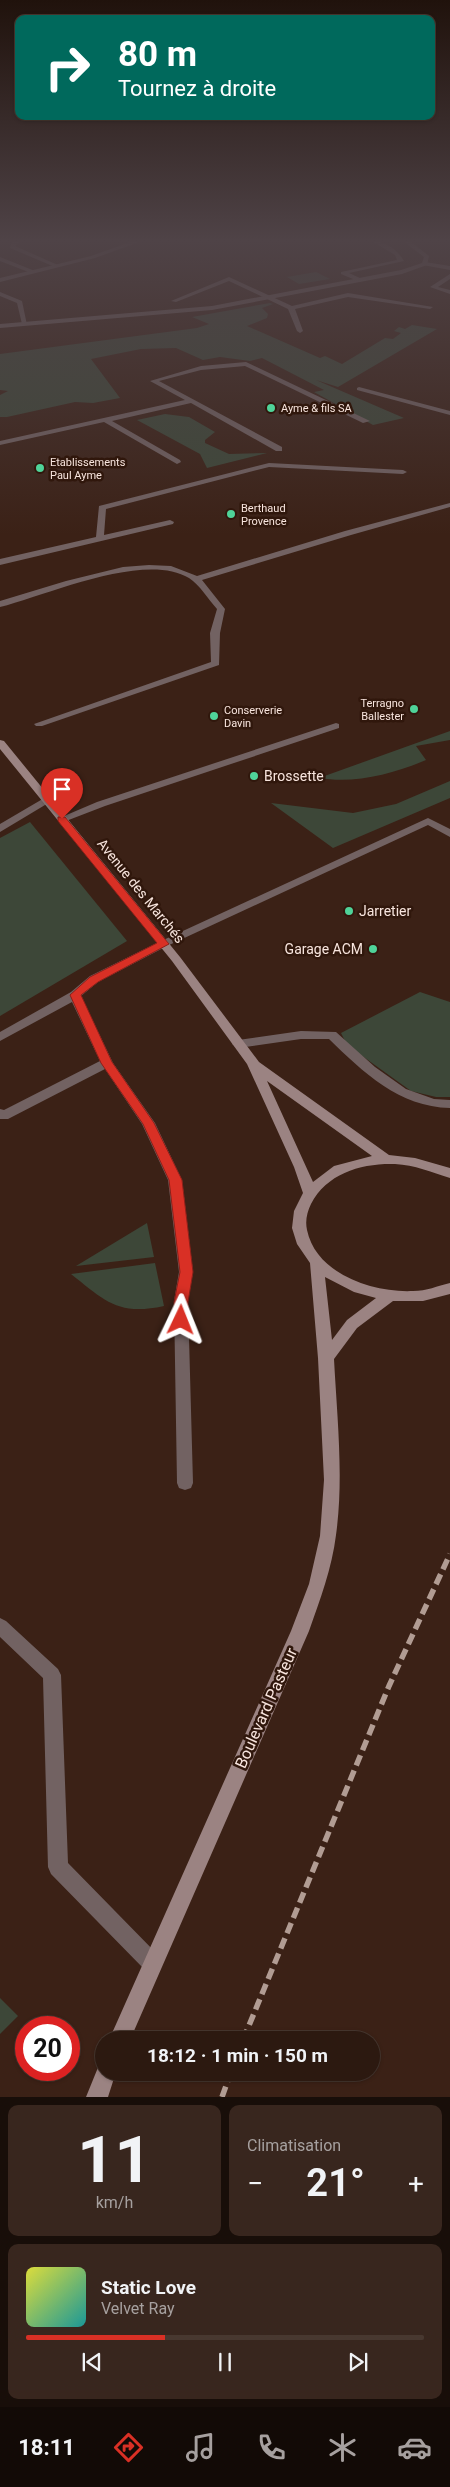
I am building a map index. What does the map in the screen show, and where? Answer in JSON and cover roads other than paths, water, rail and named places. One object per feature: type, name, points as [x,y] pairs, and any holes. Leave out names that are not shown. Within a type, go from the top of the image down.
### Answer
[{"type":"street","points":[[279,449],[154,380],[201,368],[246,364],[366,421]]},
{"type":"street","points":[[359,388],[450,414]]},
{"type":"street","points":[[0,442],[192,400]]},
{"type":"street","points":[[104,419],[177,462]]},
{"type":"street","points":[[100,539],[102,508],[269,465],[403,472]]},
{"type":"street","points":[[196,579],[348,533],[450,505]]},
{"type":"street","points":[[0,562],[170,522]]},
{"type":"street","points":[[0,604],[116,571],[153,566],[189,574],[196,579],[221,609],[215,633],[216,663],[39,724]]},
{"type":"street","points":[[62,819],[101,804],[336,726]]},
{"type":"street","name":"Avenue des Marchés","points":[[0,743],[163,944],[253,1063],[301,1167],[310,1193]]},
{"type":"street","points":[[0,829],[46,800]]},
{"type":"street","points":[[0,1037],[75,995],[94,980],[163,944],[428,820],[450,834]]},
{"type":"street","points":[[75,995],[107,1063],[148,1123],[175,1180],[186,1272],[181,1302],[185,1483]]},
{"type":"street","points":[[238,1044],[301,1035],[332,1035],[365,1067],[409,1096],[441,1105],[450,1104]]},
{"type":"street","points":[[0,1113],[3,1116],[107,1063]]},
{"type":"street","name":"Avenue des Marchés","points":[[253,1063],[385,1159]]},
{"type":"street","points":[[450,1173],[435,1166],[411,1161],[385,1159],[355,1164],[329,1176],[310,1193],[301,1209],[300,1228],[305,1247],[317,1264],[337,1280],[354,1287],[390,1296],[419,1296],[450,1288]]},
{"type":"street","name":"Boulevard Pasteur","points":[[123,2031],[300,1631],[317,1584],[328,1536],[332,1480],[326,1358],[317,1264]]},
{"type":"street","points":[[326,1358],[352,1324],[390,1296]]},
{"type":"street","points":[[0,1626],[52,1674],[58,1867],[152,1963]]},
{"type":"street","points":[[97,2097],[103,2081]]},
{"type":"railway","points":[[247,2031],[389,1686],[450,1554]]},
{"type":"railway","points":[[222,2097],[228,2081]]},
{"type":"place","name":"Ayme & fils SA","points":[[271,408]]},
{"type":"place","name":"Etablissements Paul Ayme","points":[[40,468]]},
{"type":"place","name":"Berthaud Provence","points":[[231,514]]},
{"type":"place","name":"Terragno Ballester","points":[[414,709]]},
{"type":"place","name":"Conserverie Davin","points":[[214,716]]},
{"type":"place","name":"Brossette","points":[[254,776]]},
{"type":"place","name":"Jarretier","points":[[349,911]]},
{"type":"place","name":"Garage ACM","points":[[373,949]]}]
